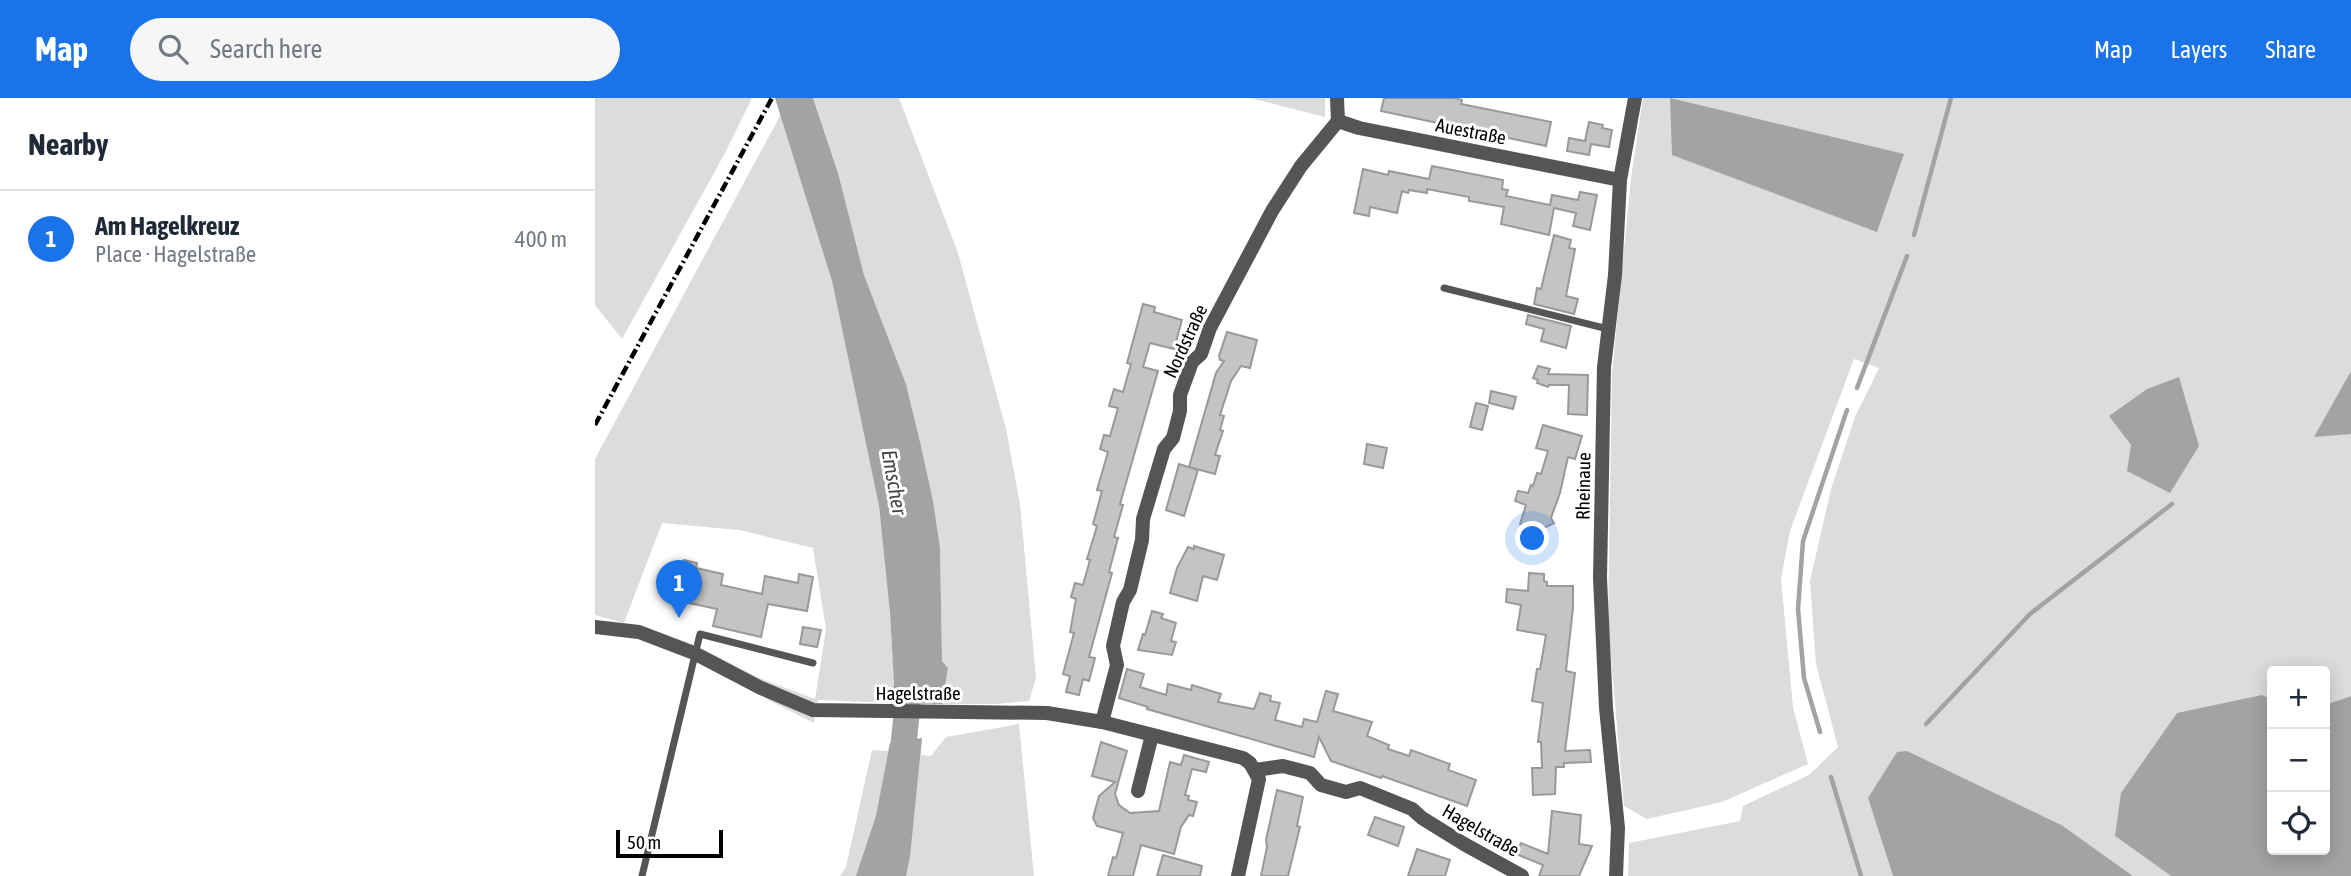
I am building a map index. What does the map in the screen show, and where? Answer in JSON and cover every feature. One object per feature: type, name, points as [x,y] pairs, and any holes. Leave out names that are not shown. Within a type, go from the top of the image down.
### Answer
[{"type":"street","points":[[1337,98],[1338,121]]},
{"type":"street","name":"Rheinaue","points":[[1616,876],[1618,828],[1606,708],[1601,578],[1604,367],[1615,275],[1620,180],[1635,98]]},
{"type":"street","name":"Auestraße","points":[[1338,121],[1359,128],[1620,180]]},
{"type":"street","name":"Nordstraße","points":[[1102,722],[1117,665],[1113,646],[1142,540],[1143,519],[1164,449],[1173,438],[1180,411],[1180,395],[1192,362],[1201,354],[1210,328],[1272,211],[1301,166],[1338,121]]},
{"type":"street","name":"Hagelstraße","points":[[595,627],[639,632],[694,653],[795,704],[813,710],[1047,713],[1102,722],[1243,758],[1255,770],[1283,766],[1310,773],[1321,785],[1346,793],[1360,788],[1412,808],[1422,818],[1464,844],[1522,876]]},
{"type":"street","points":[[1137,791],[1152,735]]},
{"type":"street","points":[[1238,876],[1258,791],[1259,779],[1255,770]]},
{"type":"lane","points":[[1444,288],[1609,329]]},
{"type":"lane","points":[[642,876],[700,634],[813,663]]},
{"type":"shaded area","points":[[595,98],[752,98],[725,153],[622,339],[595,305]]},
{"type":"shaded area","points":[[813,98],[899,98],[958,253],[1006,429],[1020,504],[1036,678],[1029,701],[942,704],[948,668],[942,661],[940,547],[933,501],[906,384],[864,275],[838,173]]},
{"type":"shaded area","points":[[1250,98],[1325,98],[1325,117]]},
{"type":"shaded area","points":[[1643,98],[2351,98],[2351,696],[2330,703],[2330,666],[2267,666],[2267,698],[2261,695],[2115,836],[2171,876],[2133,876],[2063,826],[1868,798],[1893,876],[1628,876],[1629,843],[1740,821],[1743,806],[1809,775],[1838,747],[1816,664],[1810,581],[1831,489],[1855,417],[1879,368],[1854,359],[1790,531],[1781,579],[1793,707],[1808,764],[1722,802],[1647,819],[1624,806],[1608,624],[1612,373],[1631,178]]},
{"type":"shaded area","points":[[781,114],[832,281],[879,506],[894,685],[890,703],[818,700],[814,723],[770,701],[701,657],[703,649],[757,677],[815,699],[826,629],[813,548],[739,530],[662,523],[624,623],[595,615],[595,459]]},
{"type":"shaded area","points":[[1019,724],[1034,876],[840,876],[846,867],[872,750],[888,751],[890,743],[922,738],[921,755],[931,756],[946,737]]},
{"type":"water","points":[[775,98],[813,98],[838,173],[864,275],[906,384],[933,501],[940,547],[942,661],[948,668],[942,704],[890,703],[894,684],[879,506],[832,281]]},
{"type":"water","points":[[1670,98],[1904,154],[1877,232],[1672,155]]},
{"type":"water","points":[[2351,371],[2351,434],[2314,437]]},
{"type":"water","points":[[2179,377],[2199,446],[2170,493],[2127,471],[2131,445],[2109,416],[2147,389]]},
{"type":"water","points":[[2262,695],[2267,698],[2267,855],[2330,855],[2330,703],[2351,696],[2351,876],[2171,876],[2115,836],[2121,793],[2177,713]]},
{"type":"water","points":[[922,738],[906,876],[856,876],[876,816],[890,743]]},
{"type":"water","points":[[1907,751],[2063,826],[2133,876],[1893,876],[1868,798],[1897,752]]},
{"type":"building","points":[[1384,98],[1454,98],[1462,100],[1461,104],[1551,122],[1546,146],[1381,111]]},
{"type":"building","points":[[1589,122],[1612,130],[1609,147],[1591,144],[1589,155],[1567,151],[1569,138],[1585,141]]},
{"type":"building","points":[[1432,166],[1503,180],[1502,189],[1508,190],[1506,196],[1550,205],[1552,195],[1578,200],[1580,192],[1597,195],[1590,230],[1573,226],[1576,213],[1554,208],[1549,235],[1501,224],[1504,207],[1469,201],[1469,197],[1427,189],[1427,193],[1402,191],[1397,213],[1370,207],[1369,216],[1354,213],[1363,169],[1388,175],[1389,171],[1429,179]]},
{"type":"building","points":[[1554,235],[1571,240],[1569,248],[1575,249],[1566,296],[1578,299],[1574,314],[1534,304],[1537,288],[1541,289]]},
{"type":"building","points":[[1143,304],[1155,307],[1154,312],[1182,320],[1174,349],[1150,343],[1143,367],[1158,371],[1120,504],[1123,505],[1114,537],[1118,538],[1109,572],[1112,573],[1089,657],[1095,658],[1089,681],[1083,679],[1079,695],[1066,692],[1070,676],[1063,674],[1074,633],[1070,632],[1076,599],[1071,597],[1075,583],[1083,585],[1090,560],[1087,559],[1097,526],[1093,524],[1102,491],[1097,490],[1108,452],[1100,449],[1104,435],[1110,436],[1118,408],[1109,406],[1114,389],[1123,392],[1131,364],[1127,363]]},
{"type":"building","points":[[1528,315],[1571,326],[1566,348],[1541,341],[1544,329],[1526,324]]},
{"type":"building","points":[[1227,332],[1257,340],[1250,368],[1241,366],[1231,381],[1220,415],[1224,416],[1220,430],[1223,431],[1215,455],[1220,456],[1215,474],[1189,467],[1216,373],[1224,361],[1220,360],[1219,356]]},
{"type":"building","points":[[1538,366],[1550,369],[1548,374],[1588,375],[1587,415],[1568,414],[1569,385],[1548,387],[1537,383],[1538,380],[1533,378]]},
{"type":"building","points":[[1491,391],[1516,397],[1513,409],[1489,403]]},
{"type":"building","points":[[1476,403],[1488,406],[1482,430],[1470,427]]},
{"type":"building","points":[[1543,425],[1582,436],[1575,459],[1568,457],[1551,518],[1554,523],[1540,530],[1520,524],[1526,505],[1515,501],[1518,491],[1528,493],[1537,473],[1541,474],[1548,451],[1536,448]]},
{"type":"building","points":[[1367,444],[1387,448],[1383,468],[1364,464]]},
{"type":"building","points":[[1179,464],[1198,470],[1184,516],[1166,510]]},
{"type":"building","points":[[1194,546],[1224,555],[1217,580],[1203,576],[1197,601],[1170,593],[1177,568],[1188,547],[1194,549]]},
{"type":"building","points":[[684,560],[697,563],[696,568],[723,574],[721,585],[762,594],[765,576],[798,583],[799,574],[813,577],[807,611],[768,604],[761,637],[713,626],[717,609],[689,603],[692,589],[678,587]]},
{"type":"building","points":[[1529,573],[1544,574],[1547,586],[1573,586],[1566,671],[1575,673],[1565,751],[1590,750],[1591,762],[1564,763],[1564,767],[1556,767],[1555,794],[1533,795],[1532,768],[1542,768],[1541,742],[1538,742],[1543,703],[1532,701],[1546,635],[1517,630],[1521,605],[1506,602],[1507,589],[1528,591]]},
{"type":"building","points":[[1152,611],[1163,614],[1161,618],[1176,623],[1171,641],[1176,642],[1172,655],[1138,650]]},
{"type":"building","points":[[803,627],[821,630],[817,647],[800,644]]},
{"type":"building","points":[[1127,669],[1144,674],[1140,687],[1166,695],[1168,684],[1191,690],[1192,685],[1221,694],[1218,702],[1254,709],[1260,693],[1271,696],[1270,701],[1280,703],[1275,720],[1302,727],[1304,719],[1317,722],[1326,691],[1338,694],[1333,711],[1372,722],[1367,736],[1389,745],[1388,749],[1409,756],[1411,750],[1450,764],[1448,770],[1476,780],[1467,806],[1331,761],[1319,737],[1314,757],[1147,709],[1148,707],[1119,698]]},
{"type":"building","points":[[1101,742],[1127,751],[1115,794],[1119,805],[1130,813],[1159,811],[1170,762],[1181,765],[1184,755],[1209,762],[1206,772],[1192,769],[1185,795],[1189,796],[1188,800],[1197,802],[1193,816],[1189,815],[1181,827],[1174,854],[1141,845],[1133,876],[1108,876],[1123,833],[1097,826],[1093,818],[1099,796],[1115,782],[1092,776]]},
{"type":"building","points":[[1277,790],[1303,797],[1297,826],[1300,827],[1288,876],[1261,876],[1266,840]]},
{"type":"building","points":[[1552,811],[1581,815],[1579,844],[1592,846],[1579,876],[1539,876],[1543,865],[1516,854],[1521,843],[1548,854]]},
{"type":"building","points":[[1375,817],[1404,827],[1398,846],[1368,835]]},
{"type":"building","points":[[1417,849],[1450,860],[1445,876],[1408,876]]},
{"type":"building","points":[[1163,855],[1202,866],[1200,876],[1157,876]]},
{"type":"waterway","points":[[1914,235],[1951,98]]},
{"type":"waterway","points":[[1857,388],[1907,256]]},
{"type":"waterway","points":[[1820,732],[1804,678],[1798,609],[1803,541],[1847,410]]},
{"type":"waterway","points":[[1926,724],[2030,614],[2172,504]]},
{"type":"waterway","name":"Emscher","points":[[898,776],[910,682]]},
{"type":"waterway","points":[[1831,777],[1861,876]]},
{"type":"railway","points":[[595,425],[772,98]]},
{"type":"place","name":"Am Hagelkreuz","points":[[679,618]]}]
